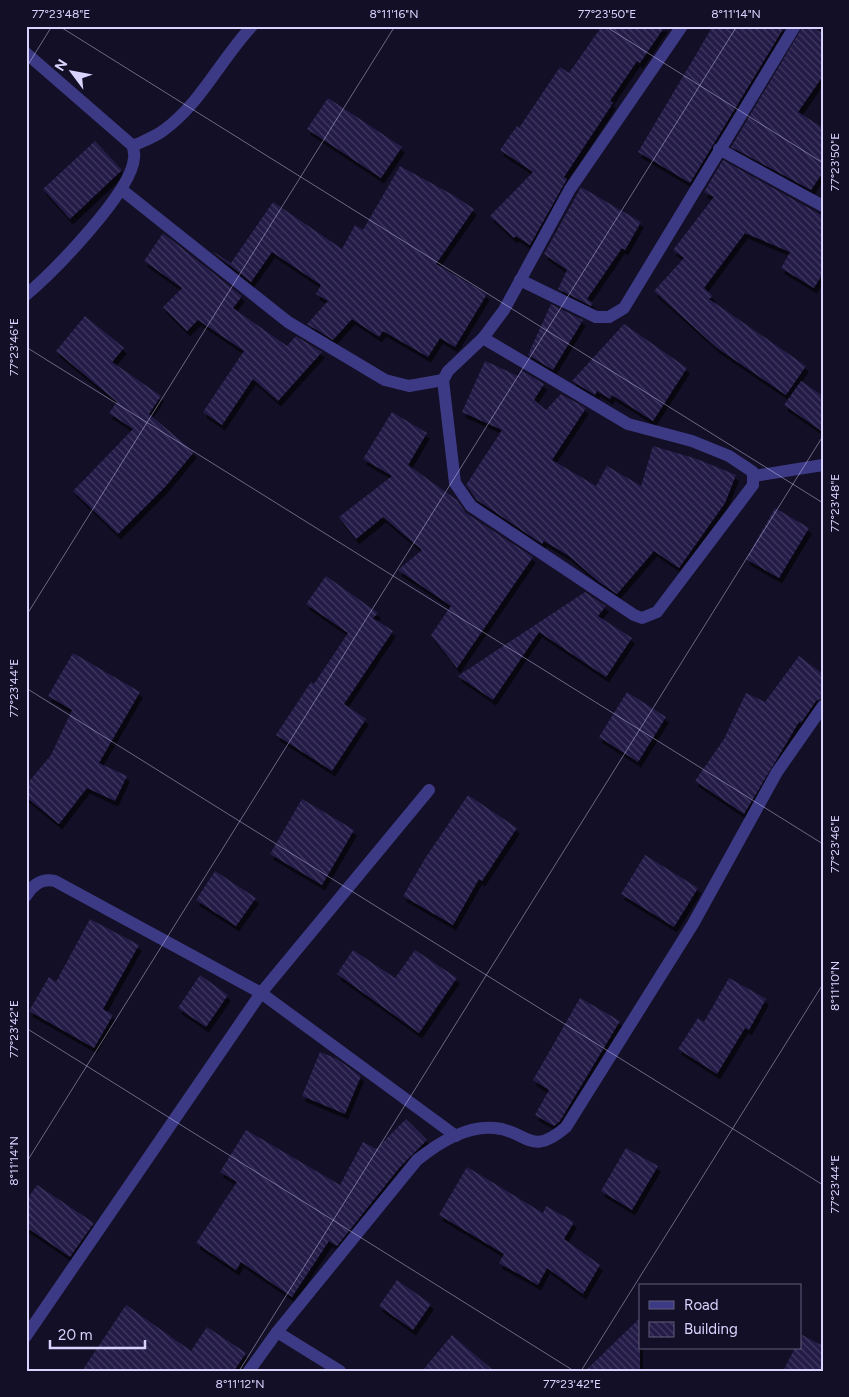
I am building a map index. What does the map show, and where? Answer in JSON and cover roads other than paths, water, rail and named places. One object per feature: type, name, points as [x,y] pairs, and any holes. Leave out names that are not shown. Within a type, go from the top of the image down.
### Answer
[{"type":"street","points":[[133,146],[164,130],[202,92],[236,43],[252,26]]},
{"type":"street","points":[[483,338],[628,424],[692,441],[730,456],[752,472],[754,476],[753,485],[658,612],[653,615],[638,617],[471,506],[455,483],[443,380],[448,371],[483,338],[504,310],[570,189],[682,26]]},
{"type":"street","points":[[520,280],[596,317],[609,317],[624,308],[795,26]]},
{"type":"street","points":[[26,53],[133,146],[134,158],[122,190],[94,226],[41,283],[26,295]]},
{"type":"street","points":[[719,149],[821,201]]},
{"type":"street","points":[[122,190],[288,322],[369,370],[386,380],[409,386],[443,380]]},
{"type":"street","points":[[754,476],[823,465]]},
{"type":"street","points":[[249,1371],[277,1332],[417,1160],[430,1150],[456,1136],[476,1129],[504,1129],[528,1142],[540,1142],[554,1138],[566,1127],[693,924],[777,772],[823,706]]},
{"type":"street","points":[[26,1336],[261,993],[429,790]]},
{"type":"street","points":[[26,896],[33,886],[39,882],[45,879],[55,881],[261,993],[456,1136]]},
{"type":"street","points":[[277,1332],[340,1371]]}]
